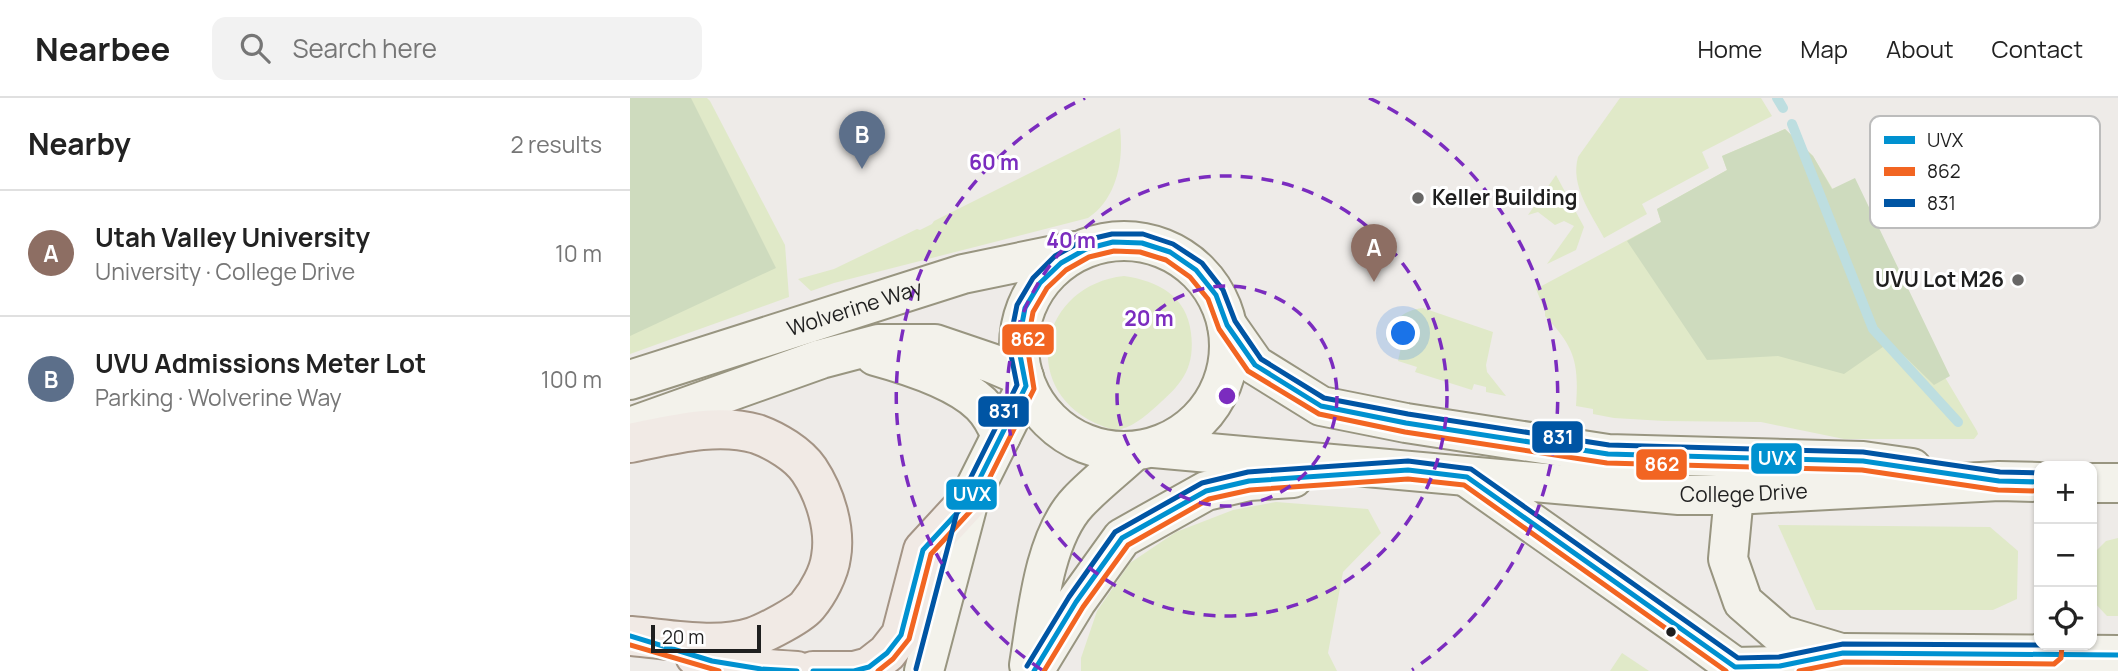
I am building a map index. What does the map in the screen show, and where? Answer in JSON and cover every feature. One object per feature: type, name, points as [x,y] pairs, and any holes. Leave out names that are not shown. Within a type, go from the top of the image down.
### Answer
[{"type":"main road","points":[[630,443],[711,430],[734,430],[759,435],[780,445],[809,470],[823,498],[831,534],[831,557],[826,575],[807,608],[772,628],[754,637],[717,643],[630,636]]},
{"type":"main road","points":[[813,671],[854,671],[869,667],[887,653],[901,635],[923,550],[969,500]]},
{"type":"main road","points":[[630,636],[712,661],[761,669],[797,671]]},
{"type":"street","points":[[1028,671],[1044,573],[1063,523],[1077,503],[1144,450],[1184,434],[1208,411],[1224,382],[1230,350],[1227,321],[1210,283],[1182,257],[1148,243],[1110,242],[1084,249],[1063,260],[1045,276],[1031,295],[1022,317],[1018,340],[1020,364],[1025,382],[1043,415],[1069,437],[1100,449],[1144,450]]},
{"type":"street","name":"Wolverine Way","points":[[630,380],[963,274],[1084,249]]},
{"type":"street","name":"College Drive","points":[[1227,321],[1255,365],[1321,406],[1406,423],[1608,454],[1863,461],[1999,481]]},
{"type":"street","name":"Wolverine Way","points":[[630,427],[729,391],[878,344],[935,344],[991,363],[1025,382]]},
{"type":"street","points":[[853,350],[923,371],[953,386],[980,403],[994,420],[1001,436]]},
{"type":"street","points":[[924,671],[969,500],[1025,382]]},
{"type":"street","name":"College Drive","points":[[1144,450],[1408,470],[1679,495],[1734,495],[1999,481],[2034,482]]},
{"type":"street","points":[[1034,671],[1076,602],[1122,538],[1206,491],[1249,481],[1408,470]]},
{"type":"street","points":[[1467,477],[1735,667],[1780,666],[1843,653],[2053,650],[2118,655]]},
{"type":"street","points":[[2097,483],[2118,483]]},
{"type":"street","points":[[1734,495],[1728,559],[1743,602],[1781,635],[1843,653]]},
{"type":"green space","points":[[630,98],[707,98],[710,101],[785,245],[789,297],[630,354]]},
{"type":"green space","points":[[630,98],[691,98],[776,268],[630,336]]},
{"type":"green space","points":[[1620,98],[1761,98],[1772,116],[1702,152],[1709,168],[1642,204],[1647,214],[1604,238],[1579,189],[1576,168],[1578,157]]},
{"type":"green space","points":[[1120,128],[1121,153],[1112,190],[1098,210],[1088,218],[811,291],[798,279],[834,269],[917,229],[920,230]]},
{"type":"green space","points":[[1785,129],[1813,156],[1977,431],[1974,439],[1844,439],[1761,422],[1614,418],[1593,414],[1593,409],[1576,406],[1577,378],[1573,356],[1563,337],[1545,316],[1536,289],[1661,222],[1657,209],[1727,170],[1722,156]]},
{"type":"green space","points":[[1785,129],[1813,156],[1832,189],[1855,178],[1870,209],[1870,228],[1879,228],[1950,376],[1934,385],[1890,342],[1844,374],[1778,356],[1707,360],[1627,241],[1661,222],[1657,209],[1727,170],[1722,156]]},
{"type":"green space","points":[[1556,175],[1584,227],[1576,250],[1547,264],[1574,226],[1564,221],[1555,225],[1538,212],[1528,215]]},
{"type":"green space","points":[[1124,276],[1159,286],[1177,300],[1188,320],[1192,344],[1186,372],[1169,395],[1137,422],[1114,429],[1095,423],[1071,406],[1055,386],[1048,363],[1050,339],[1058,317],[1074,298],[1096,283]]},
{"type":"green space","points":[[1423,308],[1493,332],[1487,372],[1506,396],[1486,392],[1486,387],[1474,384],[1472,390],[1415,372],[1417,367],[1398,361],[1402,343],[1386,340],[1388,333],[1404,314]]},
{"type":"green space","points":[[1276,502],[1368,509],[1381,533],[1343,572],[1328,653],[1337,671],[1081,671],[1081,658],[1097,611],[1130,563],[1176,532],[1233,510]]},
{"type":"green space","points":[[1778,525],[1990,527],[2018,551],[2017,599],[1993,610],[1816,610]]},
{"type":"green space","points":[[2118,538],[2118,616],[2107,616],[2097,605],[2097,550],[2106,541]]},
{"type":"green space","points":[[1622,653],[1649,671],[1610,671]]},
{"type":"waterway","points":[[1777,98],[1783,108]]},
{"type":"waterway","points":[[1792,124],[1873,329],[1958,422]]},
{"type":"transit line","name":"831","points":[[916,669],[961,497],[1017,385],[1009,345],[1017,305],[1033,278],[1055,256],[1082,241],[1112,234],[1143,234],[1173,244],[1202,263],[1223,290],[1235,321],[1261,359],[1324,398],[1408,414],[1609,445],[1863,452],[2000,472],[2034,473]]},
{"type":"transit line","name":"UVX","points":[[813,671],[854,671],[869,667],[887,653],[901,635],[923,550],[969,500],[1026,386],[1018,345],[1025,308],[1040,283],[1061,263],[1086,249],[1113,242],[1142,243],[1170,252],[1196,270],[1216,295],[1227,325],[1255,365],[1321,406],[1406,423],[1608,454],[1863,461],[1999,481],[2034,482]]},
{"type":"transit line","name":"862","points":[[878,671],[893,659],[909,639],[931,554],[976,505],[1034,389],[1027,345],[1033,312],[1047,288],[1066,270],[1089,257],[1114,251],[1140,252],[1166,260],[1190,277],[1208,299],[1219,329],[1248,371],[1319,414],[1405,432],[1607,463],[1862,470],[1998,490],[2034,491]]},
{"type":"transit line","name":"831","points":[[1027,666],[1069,597],[1115,532],[1202,483],[1248,472],[1408,461],[1471,469],[1738,658],[1779,657],[1843,644],[2034,645]]},
{"type":"transit line","name":"UVX","points":[[1034,671],[1076,602],[1122,538],[1206,491],[1249,481],[1408,470],[1467,477],[1735,667],[1780,666],[1843,653],[2118,655]]},
{"type":"transit line","name":"862","points":[[1044,671],[1083,607],[1128,545],[1209,499],[1250,490],[1408,479],[1464,485],[1726,671]]},
{"type":"transit line","name":"UVX","points":[[630,636],[712,661],[761,669],[797,671]]},
{"type":"transit line","name":"862","points":[[630,645],[719,671]]},
{"type":"transit line","name":"862","points":[[1799,671],[1844,662],[2054,664],[2061,658],[2062,650]]},
{"type":"place","name":"UVU Admissions Meter Lot","points":[[862,169]]},
{"type":"place","name":"Keller Building","points":[[1418,198]]},
{"type":"place","name":"UVU Lot M26","points":[[2018,280]]},
{"type":"place","name":"Utah Valley University","points":[[1374,282]]}]
